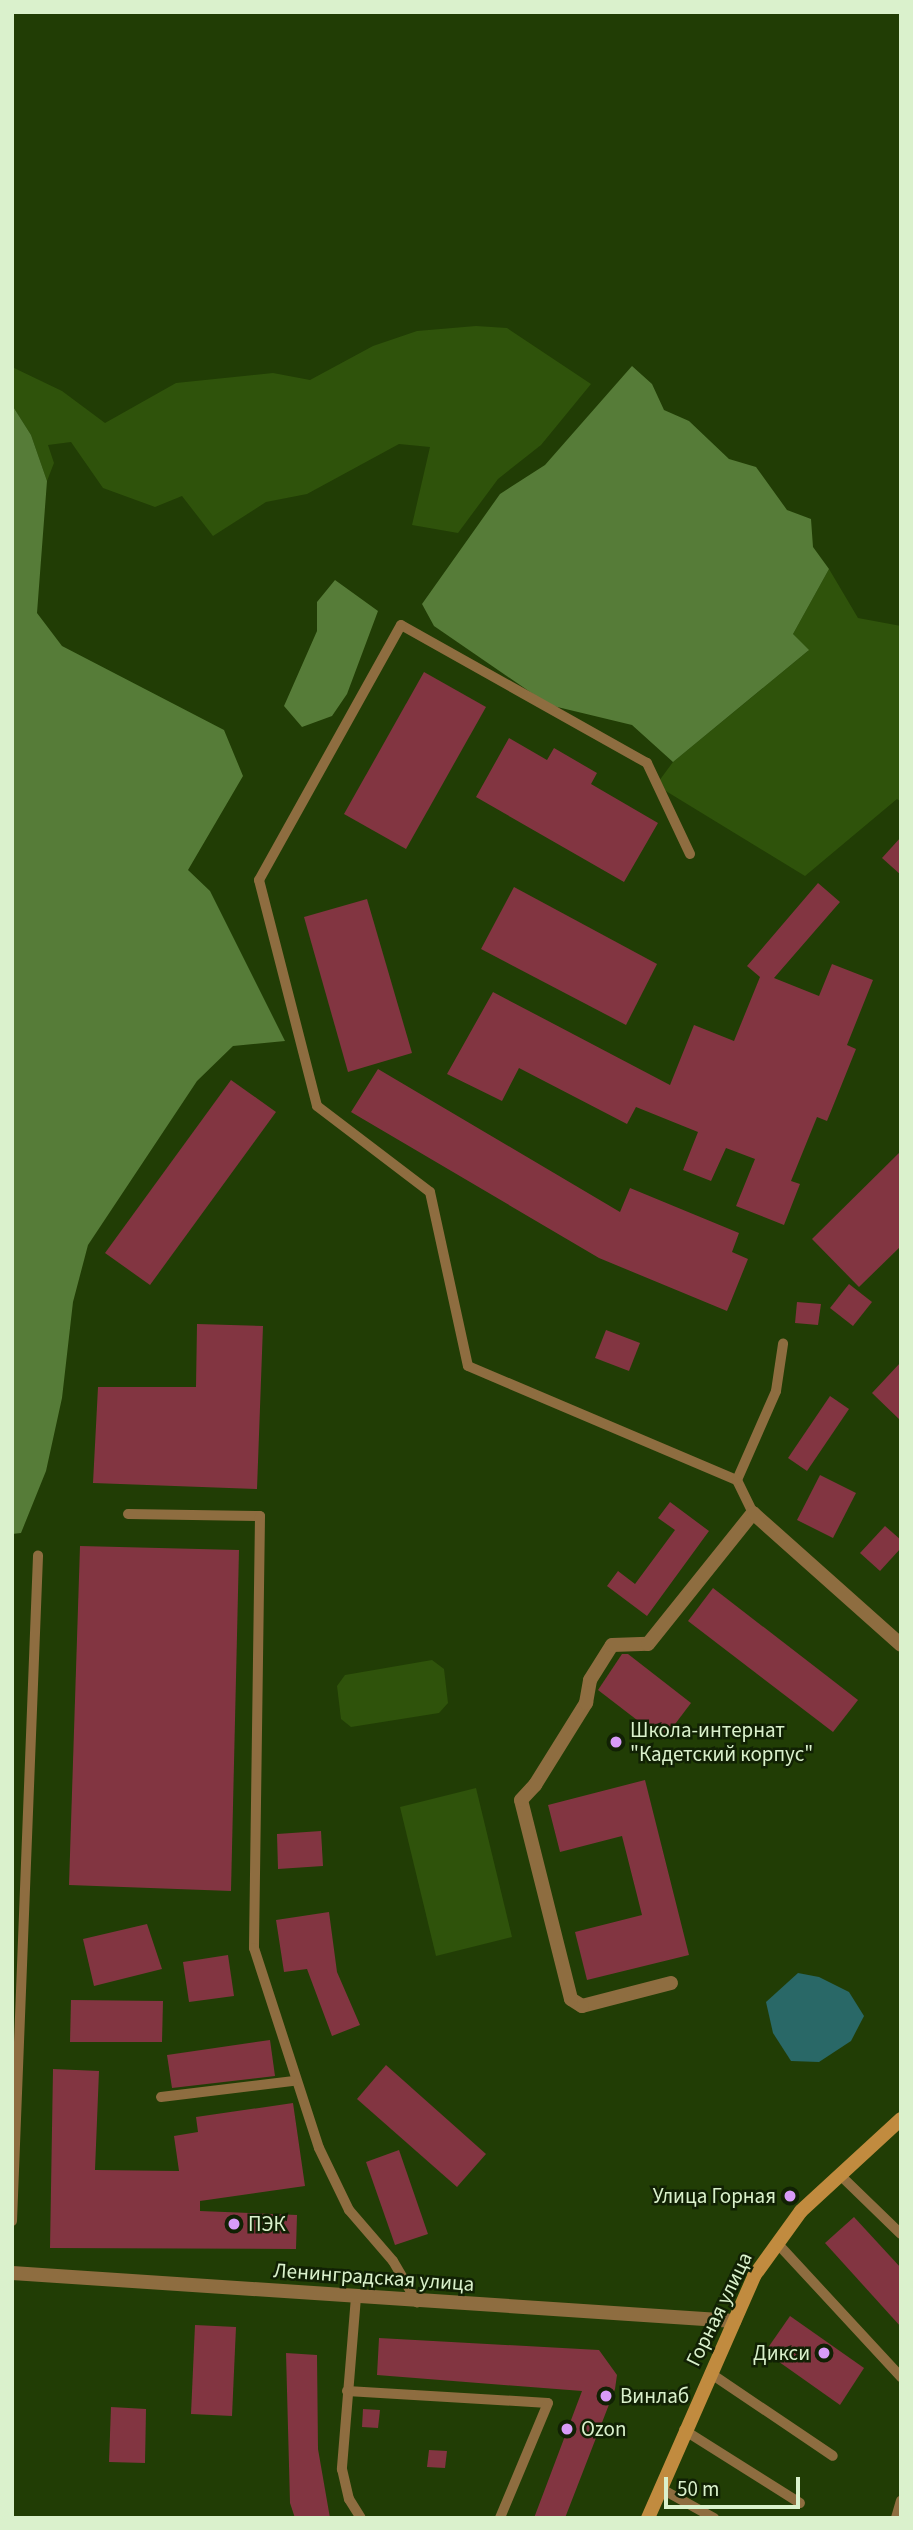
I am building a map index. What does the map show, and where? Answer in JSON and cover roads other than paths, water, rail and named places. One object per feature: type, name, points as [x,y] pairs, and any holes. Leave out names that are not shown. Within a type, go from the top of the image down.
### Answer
[{"type":"street","points":[[671,1983],[582,2006],[571,2000],[521,1800],[535,1785],[586,1703],[590,1680],[612,1645],[648,1644],[753,1513],[901,1645]]},
{"type":"street","name":"Горная улица","points":[[648,2518],[684,2430],[754,2276],[777,2243],[839,2174],[901,2119]]},
{"type":"street","name":"Ленинградская улица","points":[[12,2273],[734,2321]]},
{"type":"lane","points":[[690,853],[647,763],[401,625],[259,880],[317,1107],[430,1192],[468,1366],[737,1480],[753,1513]]},
{"type":"lane","points":[[737,1480],[776,1391],[783,1344]]},
{"type":"lane","points":[[128,1514],[260,1516],[254,1948],[295,2081],[319,2148],[349,2210],[393,2261],[417,2302]]},
{"type":"lane","points":[[12,2221],[38,1556]]},
{"type":"lane","points":[[161,2097],[295,2081]]},
{"type":"lane","points":[[839,2174],[901,2234]]},
{"type":"lane","points":[[777,2243],[901,2377]]},
{"type":"lane","points":[[356,2297],[342,2469],[349,2499],[361,2518]]},
{"type":"lane","points":[[710,2373],[833,2456]]},
{"type":"lane","points":[[347,2391],[548,2403],[499,2518]]},
{"type":"lane","points":[[684,2430],[800,2503]]},
{"type":"lane","points":[[660,2488],[714,2518]]},
{"type":"lane","points":[[896,2518],[901,2501]]},
{"type":"water","points":[[798,1973],[819,1977],[849,1992],[864,2016],[851,2041],[819,2062],[791,2061],[773,2033],[766,2002]]},
{"type":"place","name":"Школа-интернат \"Кадетский корпус\"","points":[[616,1742]]},
{"type":"place","name":"Улица Горная","points":[[790,2196]]},
{"type":"place","name":"ПЭК","points":[[234,2224]]},
{"type":"place","name":"Дикси","points":[[824,2353]]},
{"type":"place","name":"Винлаб","points":[[606,2396]]},
{"type":"place","name":"Ozon","points":[[567,2429]]}]
